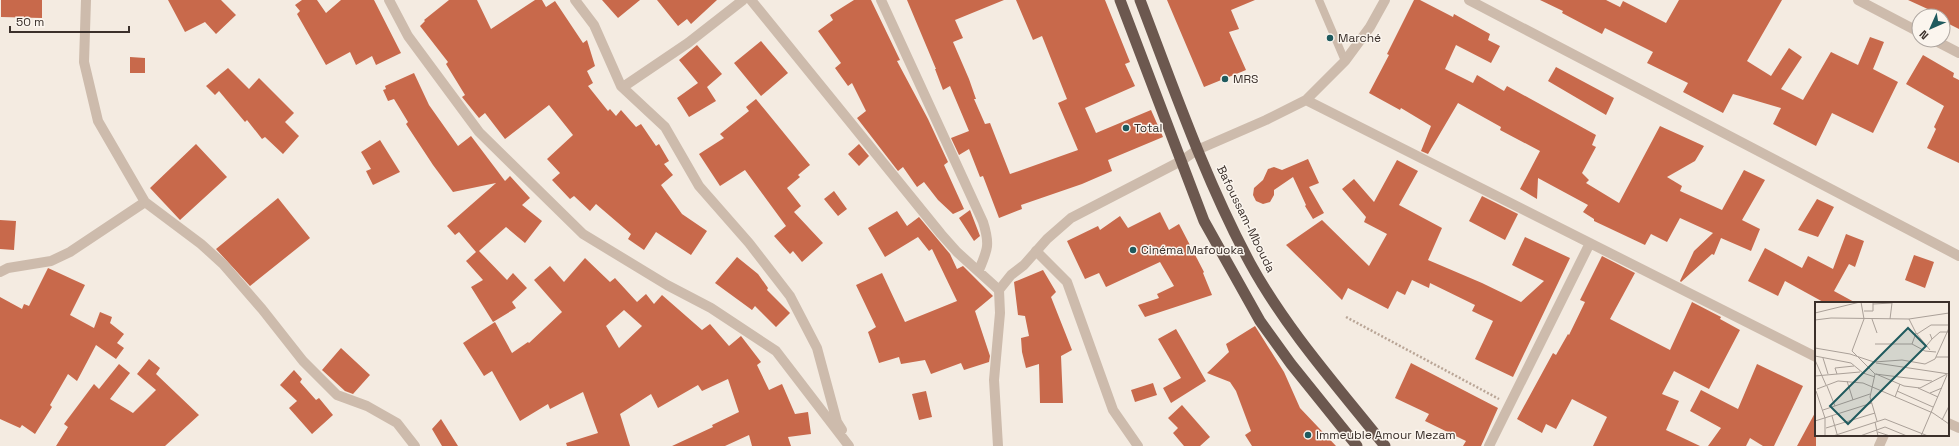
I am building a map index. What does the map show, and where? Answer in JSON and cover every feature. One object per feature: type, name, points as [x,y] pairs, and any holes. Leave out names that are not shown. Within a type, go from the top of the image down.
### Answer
[{"type":"highway","points":[[1120,0],[1204,221],[1260,321],[1291,364],[1357,446]]},
{"type":"highway","name":"Bafoussam-Mbouda","points":[[1140,0],[1197,150],[1251,264],[1273,300],[1303,343],[1385,446]]},
{"type":"street","points":[[86,0],[84,62],[98,121],[145,202],[201,244],[223,264],[262,309],[303,361],[337,395],[367,406],[397,423],[415,446]]},
{"type":"street","points":[[389,0],[408,36],[479,132],[583,234],[667,285],[711,308],[776,351],[850,446]]},
{"type":"street","points":[[575,0],[594,25],[623,87],[665,127],[699,186],[749,243],[790,296],[817,348],[837,422],[850,446]]},
{"type":"street","points":[[623,87],[688,44],[743,0]]},
{"type":"street","points":[[751,0],[941,234],[957,252],[979,270],[999,290]]},
{"type":"street","points":[[880,0],[983,222],[988,239],[986,252],[979,270]]},
{"type":"street","points":[[998,446],[994,380],[1000,312],[999,290],[1010,276],[1024,265],[1058,228],[1071,218],[1181,161],[1197,150],[1266,120],[1306,100],[1345,61],[1370,27],[1385,0]]},
{"type":"street","points":[[1469,0],[1959,256]]},
{"type":"street","points":[[1858,0],[1911,28]]},
{"type":"street","points":[[1949,48],[1959,53]]},
{"type":"street","points":[[1306,100],[1815,356]]},
{"type":"street","points":[[0,272],[8,268],[51,261],[70,252],[145,202]]},
{"type":"street","points":[[1489,446],[1590,243]]},
{"type":"street","points":[[1036,251],[1067,282],[1113,410],[1138,446]]},
{"type":"street","points":[[1949,423],[1959,428]]},
{"type":"street","points":[[1879,446],[1884,436]]},
{"type":"lane","points":[[1319,0],[1345,61]]},
{"type":"path","points":[[1346,317],[1510,405]]},
{"type":"building","points":[[1,0],[42,0],[42,18],[1,17]]},
{"type":"building","points":[[168,0],[221,0],[236,15],[216,34],[205,22],[185,32]]},
{"type":"building","points":[[302,0],[317,0],[326,13],[341,0],[374,0],[401,53],[376,65],[372,56],[356,65],[350,52],[326,65],[297,14],[300,11],[295,5]]},
{"type":"building","points":[[449,0],[477,0],[491,29],[535,0],[542,0],[546,7],[555,1],[583,43],[587,40],[595,66],[587,71],[593,83],[588,86],[608,111],[610,109],[616,116],[621,110],[636,127],[641,124],[656,146],[659,144],[669,161],[664,164],[673,175],[661,185],[682,214],[707,231],[691,255],[656,232],[644,250],[628,239],[631,234],[596,204],[590,211],[574,196],[570,199],[552,180],[560,173],[547,159],[573,135],[549,105],[505,139],[485,113],[479,118],[462,97],[465,95],[446,64],[448,62],[420,26],[425,21],[424,20]]},
{"type":"building","points":[[602,0],[640,0],[618,18]]},
{"type":"building","points":[[657,0],[717,0],[691,24],[687,19],[678,26]]},
{"type":"building","points":[[854,0],[871,0],[900,60],[897,61],[928,119],[948,162],[944,165],[964,209],[953,214],[938,200],[924,182],[917,187],[903,167],[898,171],[857,118],[866,111],[852,83],[848,86],[835,68],[841,63],[818,31],[833,20],[830,15]]},
{"type":"building","points":[[907,0],[1004,0],[955,20],[963,38],[953,42],[969,79],[976,99],[974,99],[985,124],[990,123],[1010,174],[1078,150],[1058,103],[1067,99],[1042,36],[1033,40],[1016,0],[1105,0],[1130,62],[1125,64],[1135,86],[1085,108],[1096,133],[1151,110],[1163,137],[1108,160],[1112,171],[1082,184],[1021,205],[1022,209],[999,218],[983,176],[980,177],[969,149],[959,155],[951,138],[969,131],[950,86],[943,90],[936,69]]},
{"type":"building","points":[[1167,0],[1255,0],[1231,10],[1239,29],[1229,32],[1246,70],[1204,87]]},
{"type":"building","points":[[1414,0],[1420,0],[1453,17],[1454,14],[1490,34],[1488,40],[1500,46],[1491,63],[1456,45],[1445,69],[1473,83],[1477,75],[1504,91],[1507,86],[1596,135],[1592,145],[1596,147],[1582,173],[1589,180],[1586,183],[1619,203],[1660,126],[1704,146],[1695,161],[1667,177],[1682,186],[1680,191],[1722,210],[1744,170],[1765,180],[1742,220],[1760,229],[1751,251],[1721,238],[1714,255],[1712,254],[1681,282],[1680,281],[1694,251],[1713,233],[1680,218],[1667,242],[1651,234],[1645,245],[1594,221],[1594,219],[1583,212],[1588,205],[1538,178],[1537,199],[1520,189],[1540,151],[1500,130],[1501,127],[1458,103],[1428,154],[1421,151],[1431,126],[1401,108],[1400,110],[1369,93],[1389,55],[1387,54]]},
{"type":"building","points":[[1540,0],[1606,0],[1620,7],[1623,1],[1666,23],[1679,0],[1782,0],[1747,61],[1771,76],[1789,48],[1802,57],[1781,89],[1803,100],[1831,52],[1858,65],[1870,37],[1884,42],[1873,69],[1898,82],[1873,133],[1832,113],[1816,146],[1773,124],[1781,108],[1733,94],[1723,113],[1683,92],[1688,83],[1647,63],[1653,52],[1605,28],[1602,34],[1562,13],[1563,11]]},
{"type":"building","points":[[1908,0],[1959,0],[1959,29],[1951,25],[1951,8],[1926,8]]},
{"type":"building","points":[[761,41],[788,73],[761,96],[734,63]]},
{"type":"building","points":[[697,45],[722,74],[707,87],[716,101],[689,117],[677,98],[698,83],[679,60]]},
{"type":"building","points":[[1923,55],[1954,73],[1953,77],[1959,80],[1959,163],[1927,148],[1936,129],[1934,127],[1944,106],[1906,84]]},
{"type":"building","points":[[130,57],[145,58],[145,73],[130,73]]},
{"type":"building","points":[[1556,67],[1614,98],[1606,115],[1548,81]]},
{"type":"building","points":[[228,68],[249,89],[259,78],[294,113],[285,122],[299,136],[283,154],[265,137],[262,139],[247,120],[245,122],[219,91],[215,95],[206,86]]},
{"type":"building","points":[[414,73],[429,105],[458,146],[471,136],[505,181],[510,176],[530,198],[522,205],[542,221],[525,243],[506,227],[479,251],[507,280],[513,273],[527,288],[512,302],[516,308],[493,322],[471,287],[483,280],[466,261],[476,252],[459,232],[455,235],[447,226],[496,183],[453,192],[406,124],[408,122],[394,99],[388,101],[383,90],[386,89],[385,86]]},
{"type":"building","points":[[756,99],[810,165],[798,175],[800,177],[787,188],[801,206],[794,212],[823,243],[802,262],[793,251],[790,254],[774,236],[786,226],[745,170],[720,186],[699,154],[724,138],[720,134],[749,111],[746,107]]},
{"type":"building","points":[[380,140],[400,172],[373,185],[366,171],[371,169],[361,152]]},
{"type":"building","points":[[196,144],[227,177],[180,220],[150,188]]},
{"type":"building","points":[[859,144],[869,156],[859,166],[848,154]]},
{"type":"building","points":[[1308,159],[1319,183],[1309,187],[1324,213],[1313,219],[1305,206],[1306,205],[1293,177],[1274,190],[1274,195],[1270,202],[1263,204],[1256,201],[1253,195],[1254,188],[1263,180],[1268,169],[1274,167],[1282,170]]},
{"type":"building","points":[[1397,160],[1418,171],[1399,205],[1442,228],[1428,260],[1482,283],[1521,302],[1544,281],[1512,265],[1525,237],[1570,258],[1513,377],[1475,359],[1493,321],[1472,311],[1475,305],[1430,283],[1429,288],[1412,280],[1405,295],[1397,291],[1388,309],[1348,288],[1342,300],[1286,245],[1322,220],[1369,266],[1387,234],[1364,222],[1366,217],[1342,189],[1354,179],[1374,202]]},
{"type":"building","points":[[834,191],[847,209],[838,216],[824,199]]},
{"type":"building","points":[[1482,196],[1518,214],[1505,240],[1469,221]]},
{"type":"building","points":[[278,198],[310,238],[250,286],[216,249]]},
{"type":"building","points":[[1817,199],[1834,207],[1818,237],[1798,230]]},
{"type":"building","points":[[970,210],[980,236],[974,241],[959,218]]},
{"type":"building","points":[[897,211],[907,226],[919,217],[950,254],[957,269],[963,266],[993,296],[975,311],[990,356],[989,362],[964,370],[961,363],[931,374],[925,360],[901,364],[899,357],[879,363],[868,332],[876,327],[856,285],[882,273],[905,322],[957,301],[932,249],[929,251],[918,237],[885,257],[868,228]]},
{"type":"building","points":[[1160,212],[1169,230],[1179,224],[1204,272],[1203,273],[1212,295],[1145,317],[1138,305],[1159,298],[1157,294],[1174,286],[1160,262],[1106,287],[1099,273],[1085,279],[1067,241],[1098,226],[1100,230],[1120,216],[1128,228]]},
{"type":"building","points":[[0,220],[16,221],[14,250],[0,249]]},
{"type":"building","points":[[1846,234],[1864,241],[1855,267],[1849,264],[1834,291],[1854,302],[1823,302],[1785,281],[1778,296],[1748,281],[1765,248],[1802,268],[1808,256],[1833,269]]},
{"type":"building","points":[[1914,255],[1934,262],[1925,288],[1905,280]]},
{"type":"building","points":[[1602,256],[1635,273],[1610,319],[1670,350],[1692,302],[1721,317],[1720,319],[1740,330],[1709,389],[1674,371],[1662,394],[1679,401],[1666,430],[1700,446],[1593,446],[1607,417],[1572,399],[1556,429],[1546,424],[1542,433],[1517,419],[1553,353],[1556,355],[1568,334],[1569,335],[1585,302],[1580,300]]},
{"type":"building","points":[[737,257],[758,274],[768,288],[767,290],[790,313],[776,327],[755,306],[752,310],[715,283]]},
{"type":"building","points":[[585,258],[610,282],[615,278],[637,302],[646,294],[654,304],[662,295],[702,330],[710,324],[729,346],[741,336],[761,362],[757,365],[769,390],[782,384],[795,414],[808,412],[811,434],[788,437],[791,446],[752,446],[749,435],[725,446],[672,446],[713,427],[712,425],[739,412],[728,379],[702,391],[698,385],[658,408],[651,394],[620,414],[630,446],[567,446],[566,443],[598,433],[583,392],[550,409],[548,404],[520,421],[492,371],[484,376],[463,343],[495,322],[512,353],[528,342],[529,343],[562,312],[534,280],[550,266],[564,282]],"holes":[[[624,310],[642,326],[619,348],[606,326]]]},
{"type":"building","points":[[48,268],[85,285],[70,315],[94,328],[100,312],[112,317],[110,323],[124,334],[117,343],[124,348],[116,359],[96,345],[77,381],[68,374],[50,405],[52,407],[35,434],[22,425],[20,428],[0,419],[0,297],[22,309],[24,304],[29,306]]},
{"type":"building","points":[[1043,270],[1056,292],[1051,297],[1072,350],[1061,356],[1063,403],[1040,403],[1039,364],[1026,368],[1022,352],[1021,338],[1029,336],[1025,316],[1018,315],[1014,282]]},
{"type":"building","points":[[1255,326],[1284,372],[1300,408],[1336,446],[1252,446],[1245,435],[1251,431],[1236,391],[1230,382],[1207,373],[1229,352],[1226,344]]},
{"type":"building","points":[[1176,329],[1206,381],[1171,403],[1163,388],[1181,378],[1158,339]]},
{"type":"building","points":[[341,348],[370,375],[353,394],[345,391],[322,370]]},
{"type":"building","points":[[149,359],[160,368],[156,374],[199,415],[165,446],[56,446],[68,427],[64,424],[94,384],[99,389],[119,364],[130,373],[110,399],[133,413],[156,390],[137,374]]},
{"type":"building","points":[[1411,363],[1498,408],[1481,446],[1463,446],[1466,441],[1425,421],[1429,414],[1395,398]]},
{"type":"building","points":[[1757,364],[1803,386],[1774,446],[1763,446],[1750,438],[1746,446],[1708,446],[1721,428],[1690,411],[1701,390],[1738,409]]},
{"type":"building","points":[[294,370],[302,379],[300,382],[316,400],[319,398],[333,415],[312,434],[289,408],[297,401],[280,385]]},
{"type":"building","points":[[1153,383],[1157,395],[1135,402],[1131,390]]},
{"type":"building","points":[[926,391],[932,417],[919,420],[912,394]]},
{"type":"building","points":[[1182,405],[1210,437],[1200,446],[1184,446],[1173,433],[1178,428],[1168,418]]},
{"type":"building","points":[[1815,413],[1816,446],[1797,446]]},
{"type":"building","points":[[441,419],[458,446],[442,446],[432,429]]},
{"type":"place","name":"Marché","points":[[1330,38]]},
{"type":"place","name":"MRS","points":[[1225,79]]},
{"type":"place","name":"Total","points":[[1126,128]]},
{"type":"place","name":"Cinéma Mafouoka","points":[[1133,250]]},
{"type":"place","name":"Immeuble Amour Mezam","points":[[1308,435]]}]
